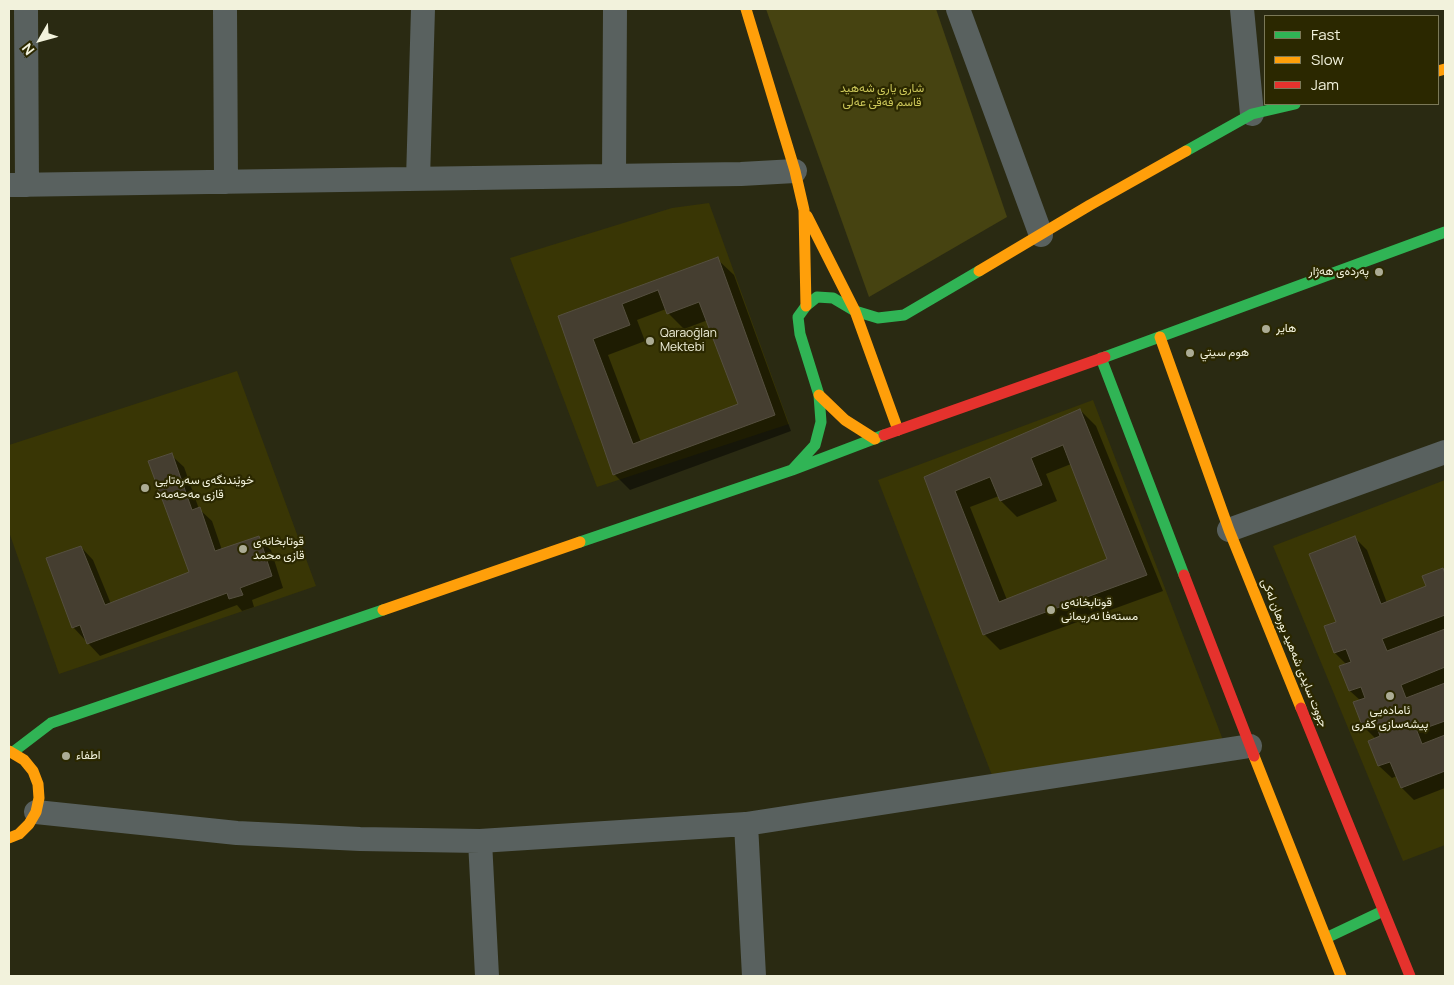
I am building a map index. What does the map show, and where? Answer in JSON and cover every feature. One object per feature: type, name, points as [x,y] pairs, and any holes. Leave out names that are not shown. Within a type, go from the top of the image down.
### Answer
[{"type":"main road","points":[[746,9],[795,171],[804,210],[806,306]]},
{"type":"main road","points":[[792,470],[815,445],[821,422],[819,395],[800,334],[798,317],[806,306],[817,297],[833,298],[855,311],[878,318],[904,316],[1041,234],[1252,114],[1292,105]]},
{"type":"main road","points":[[804,210],[855,311],[898,430]]},
{"type":"main road","points":[[9,838],[19,834],[29,824],[36,812],[39,798],[38,784],[33,771],[24,760],[11,751],[51,723],[792,470],[898,430],[1444,237]]},
{"type":"main road","name":"جووت سایدی شەهید بورهان لەکی","points":[[1160,337],[1229,530],[1410,976]]},
{"type":"main road","points":[[1101,358],[1250,746],[1341,976]]},
{"type":"main road","points":[[819,395],[845,420],[875,439]]},
{"type":"main road","points":[[1326,938],[1383,911]]},
{"type":"street","points":[[26,9],[18,185],[741,174],[795,171]]},
{"type":"street","points":[[225,9],[226,182]]},
{"type":"street","points":[[418,179],[424,9]]},
{"type":"street","points":[[614,176],[615,9]]},
{"type":"street","points":[[958,9],[1041,234]]},
{"type":"street","points":[[1242,9],[1252,114]]},
{"type":"street","points":[[1229,530],[1445,452]]},
{"type":"street","points":[[36,812],[237,833],[360,839],[480,841],[746,824],[1250,746]]},
{"type":"street","points":[[746,824],[754,976]]},
{"type":"street","points":[[480,841],[487,976]]},
{"type":"shaded area","name":"Qaraoğlan Mektebi","points":[[709,203],[789,424],[597,487],[510,258],[672,208]]},
{"type":"shaded area","name":"خوێندنگەی سەرەتایی قازی مەحەمەد","points":[[237,371],[316,586],[59,674],[9,532],[9,445]]},
{"type":"shaded area","name":"قوتابخانەی مستەفا نەریمانی","points":[[1093,400],[1223,740],[993,778],[878,480]]},
{"type":"shaded area","name":"ئامادەیی پیشەسازی کفری","points":[[1445,480],[1445,845],[1403,861],[1273,546]]},
{"type":"green space","name":"شاری یاری شەهید قاسم فەقێ عەلی","points":[[766,9],[936,9],[1007,217],[869,297]]},
{"type":"building","points":[[718,257],[775,415],[613,475],[558,316]],"holes":[[[658,290],[667,314],[699,302],[738,404],[633,444],[593,339],[630,325],[622,304]]]},
{"type":"building","points":[[1080,409],[1147,575],[983,635],[924,477]],"holes":[[[1063,445],[1107,559],[999,602],[955,491],[990,477],[1000,501],[1042,485],[1031,458]]]},
{"type":"building","name":"قوتابخانەی قازی محمد","points":[[172,453],[192,510],[200,507],[215,551],[259,536],[272,576],[240,588],[243,595],[229,599],[227,593],[87,644],[80,625],[72,628],[46,558],[81,546],[105,605],[189,572],[148,461]]},
{"type":"building","points":[[1355,536],[1381,604],[1426,586],[1422,576],[1443,568],[1445,574],[1445,615],[1382,639],[1387,651],[1445,629],[1445,667],[1401,685],[1406,698],[1445,683],[1445,721],[1417,731],[1422,744],[1445,735],[1445,771],[1401,788],[1390,762],[1378,766],[1368,741],[1380,736],[1376,724],[1363,728],[1353,702],[1365,698],[1361,687],[1349,691],[1339,666],[1351,662],[1346,649],[1334,653],[1324,626],[1336,622],[1309,554]]},
{"type":"traffic: fast","points":[[1186,151],[1252,114],[1291,105]]},
{"type":"traffic: fast","points":[[1105,357],[1445,232]]},
{"type":"traffic: fast","points":[[793,469],[815,445],[821,422],[819,395],[800,334],[798,317],[806,306],[817,297],[833,298],[855,311],[878,318],[904,315],[979,271]]},
{"type":"traffic: fast","points":[[1101,358],[1184,575]]},
{"type":"traffic: fast","points":[[580,542],[792,470],[884,435]]},
{"type":"traffic: fast","points":[[13,752],[51,723],[383,610]]},
{"type":"traffic: fast","points":[[1326,938],[1383,911]]},
{"type":"traffic: slow","points":[[746,9],[795,171],[804,210],[806,306]]},
{"type":"traffic: slow","points":[[1439,71],[1445,69]]},
{"type":"traffic: slow","points":[[979,271],[1186,151]]},
{"type":"traffic: slow","points":[[807,216],[855,311],[898,430]]},
{"type":"traffic: slow","points":[[1160,337],[1229,530],[1301,708]]},
{"type":"traffic: slow","points":[[819,395],[845,420],[875,439]]},
{"type":"traffic: slow","points":[[383,610],[580,542]]},
{"type":"traffic: slow","points":[[9,751],[24,760],[33,771],[38,784],[39,798],[36,812],[29,824],[19,834],[9,838]]},
{"type":"traffic: slow","points":[[1254,756],[1341,976]]},
{"type":"traffic: jam","points":[[884,435],[1105,357]]},
{"type":"traffic: jam","points":[[1184,575],[1254,756]]},
{"type":"traffic: jam","points":[[1301,708],[1410,976]]},
{"type":"place","name":"پەردەى ھەژار","points":[[1379,272]]},
{"type":"place","name":"هاير","points":[[1266,329]]},
{"type":"place","name":"Qaraoğlan Mektebi","points":[[650,341]]},
{"type":"place","name":"هوم سيتي","points":[[1190,353]]},
{"type":"place","name":"خوێندنگەی سەرەتایی قازی مەحەمەد","points":[[145,488]]},
{"type":"place","name":"قوتابخانەی قازی محمد","points":[[243,549]]},
{"type":"place","name":"قوتابخانەی مستەفا نەریمانی","points":[[1051,610]]},
{"type":"place","name":"ئامادەیی پیشەسازی کفری","points":[[1390,696]]},
{"type":"place","name":"اطفاء","points":[[66,756]]}]
